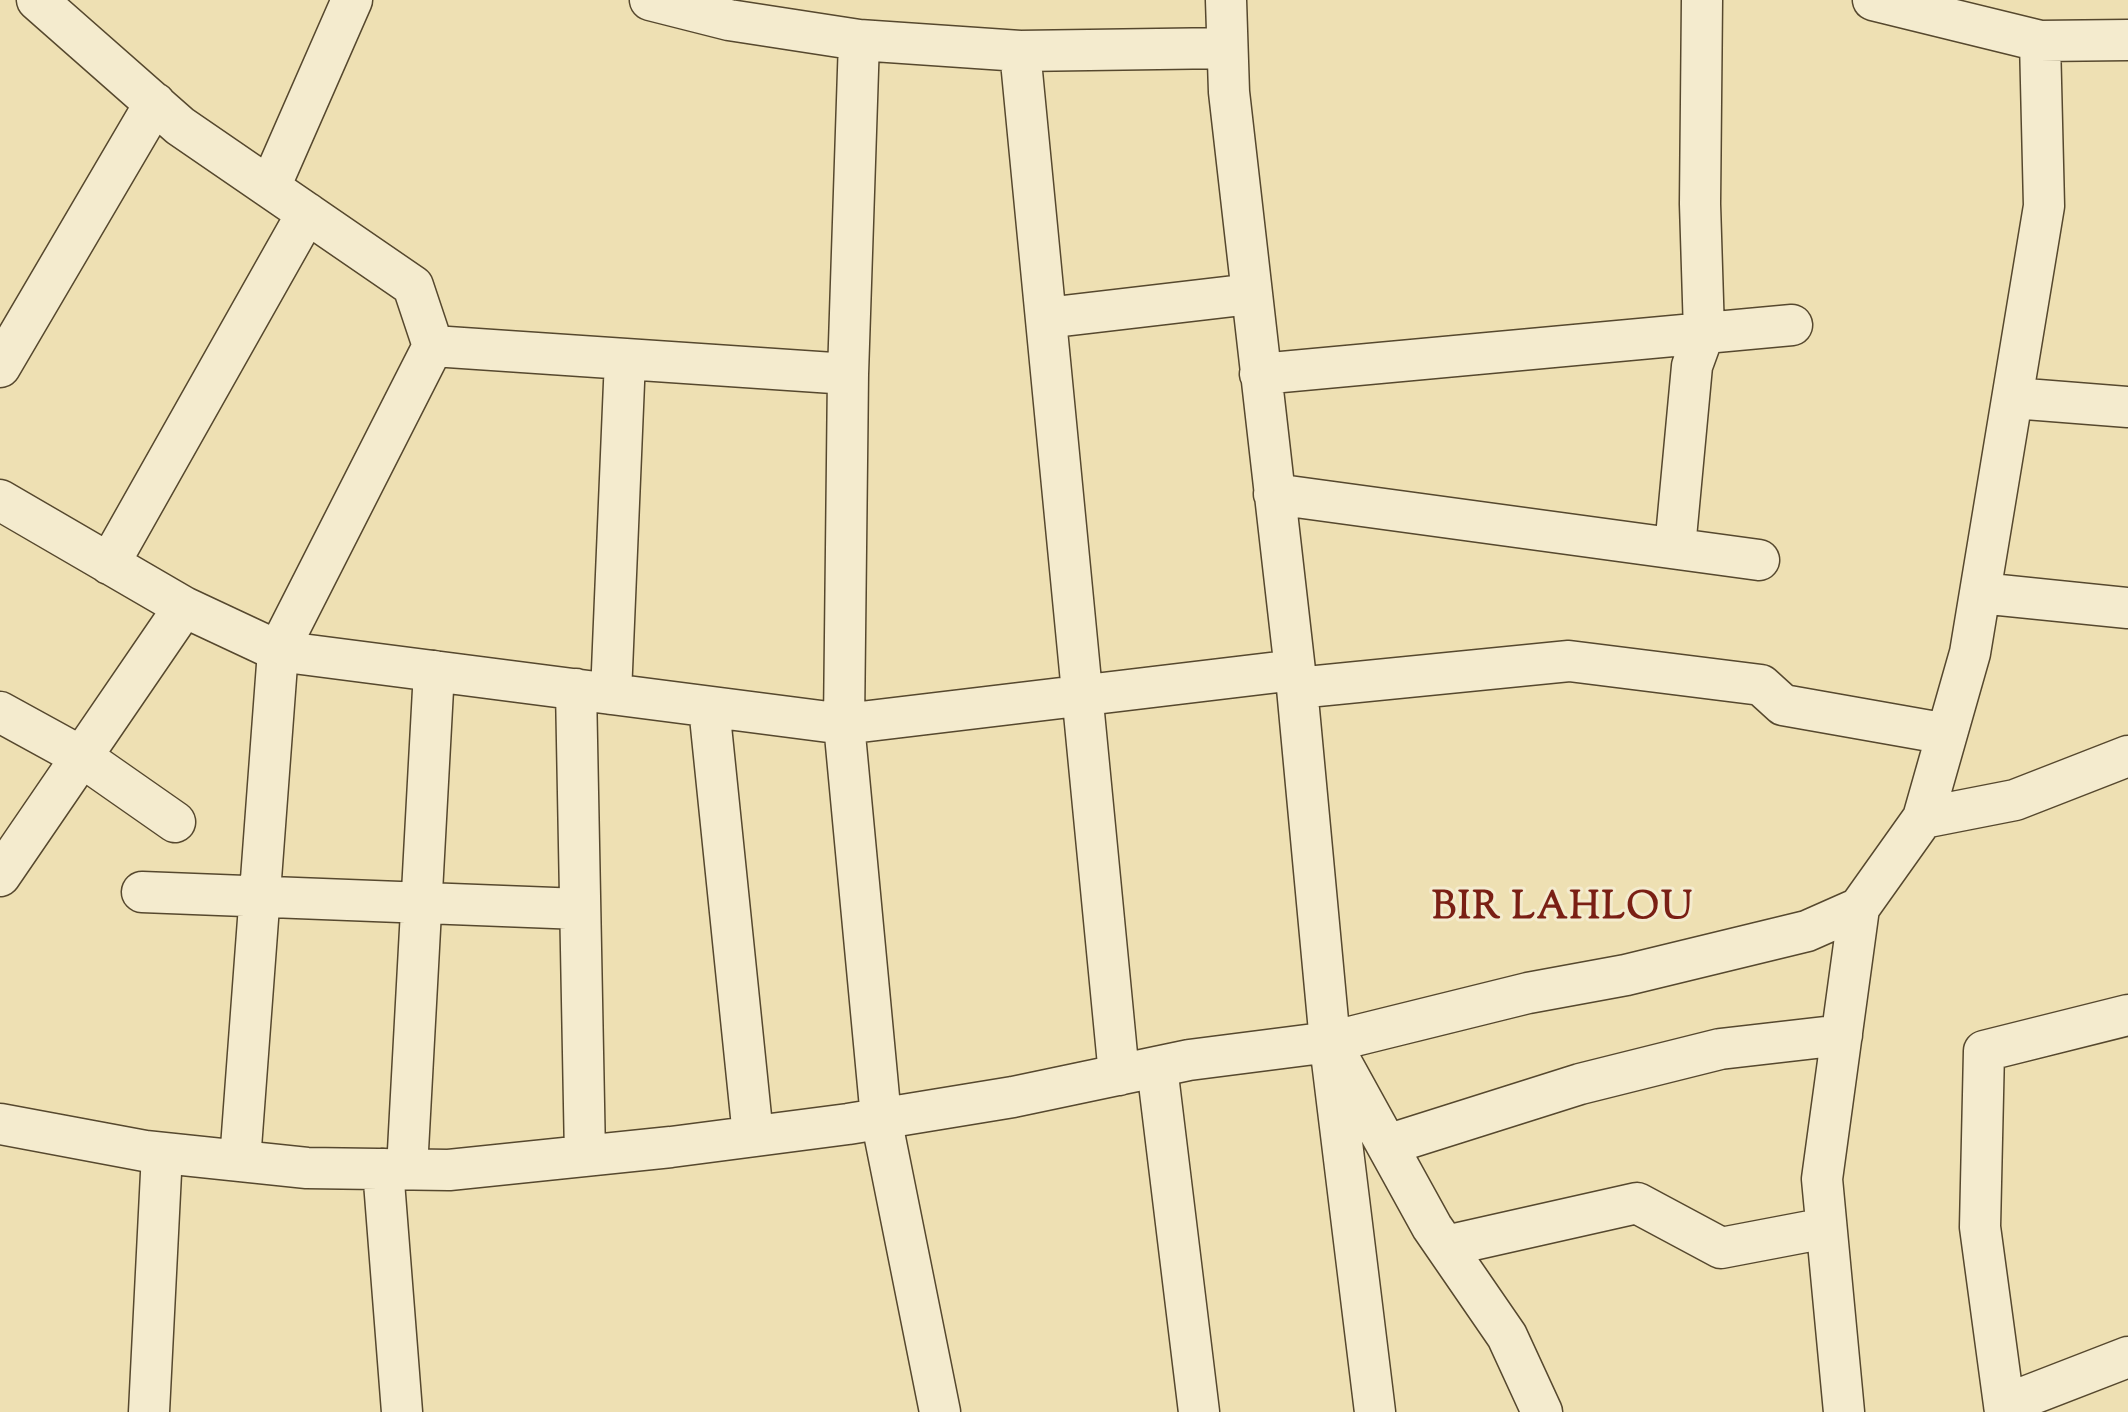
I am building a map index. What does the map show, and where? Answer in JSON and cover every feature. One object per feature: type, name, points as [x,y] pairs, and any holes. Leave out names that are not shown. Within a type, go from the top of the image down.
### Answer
[{"type":"street","points":[[37,0],[180,126],[413,286],[433,346],[278,651],[240,1161]]},
{"type":"street","points":[[270,187],[352,0]]},
{"type":"street","points":[[650,0],[729,20],[859,40],[1020,51],[1227,48]]},
{"type":"street","points":[[1226,0],[1229,92],[1296,679],[1330,1042],[1375,1412]]},
{"type":"street","points":[[1675,548],[1692,366],[1704,333],[1700,204],[1702,0]]},
{"type":"street","points":[[1873,0],[1956,10],[2040,41],[2128,40]]},
{"type":"street","points":[[859,40],[848,374],[844,724],[881,1118],[940,1412]]},
{"type":"street","points":[[1844,1412],[1822,1179],[1859,908],[1923,818],[1970,653],[2044,206],[2040,41]]},
{"type":"street","points":[[1020,51],[1082,695],[1138,1071],[1199,1412]]},
{"type":"street","points":[[0,367],[155,103]]},
{"type":"street","points":[[109,564],[307,213]]},
{"type":"street","points":[[1046,318],[1251,294]]},
{"type":"street","points":[[1260,374],[1792,325]]},
{"type":"street","points":[[433,346],[848,374]]},
{"type":"street","points":[[585,1156],[580,909],[593,692],[625,359]]},
{"type":"street","points":[[2013,398],[2128,407]]},
{"type":"street","points":[[1274,494],[1759,560]]},
{"type":"street","points":[[0,500],[184,607],[278,651],[844,724],[1082,695],[1569,661],[1761,685],[1783,705],[1947,734]]},
{"type":"street","points":[[1980,593],[2128,608]]},
{"type":"street","points":[[0,876],[184,607]]},
{"type":"street","points":[[402,1412],[395,1169],[421,903],[434,671]]},
{"type":"street","points":[[709,707],[753,1136]]},
{"type":"street","points":[[0,712],[82,757],[175,822]]},
{"type":"street","points":[[1923,818],[2015,800],[2128,756]]},
{"type":"street","points":[[142,892],[580,909]]},
{"type":"street","points":[[0,1124],[162,1153],[307,1168],[449,1170],[585,1156],[881,1118],[1013,1097],[1189,1060],[1330,1042],[1528,993],[1626,975],[1807,931],[1859,908]]},
{"type":"street","points":[[2128,1015],[1984,1051],[1980,1227],[2004,1408],[2128,1357]]},
{"type":"street","points":[[1387,1145],[1580,1084],[1720,1049],[1842,1035]]},
{"type":"street","points":[[1330,1042],[1432,1227],[1507,1336],[1542,1412]]},
{"type":"street","points":[[149,1412],[162,1153]]},
{"type":"street","points":[[1446,1246],[1637,1203],[1721,1248],[1826,1228]]},
{"type":"district","name":"BIR LAHLOU","points":[[1563,912]]}]
